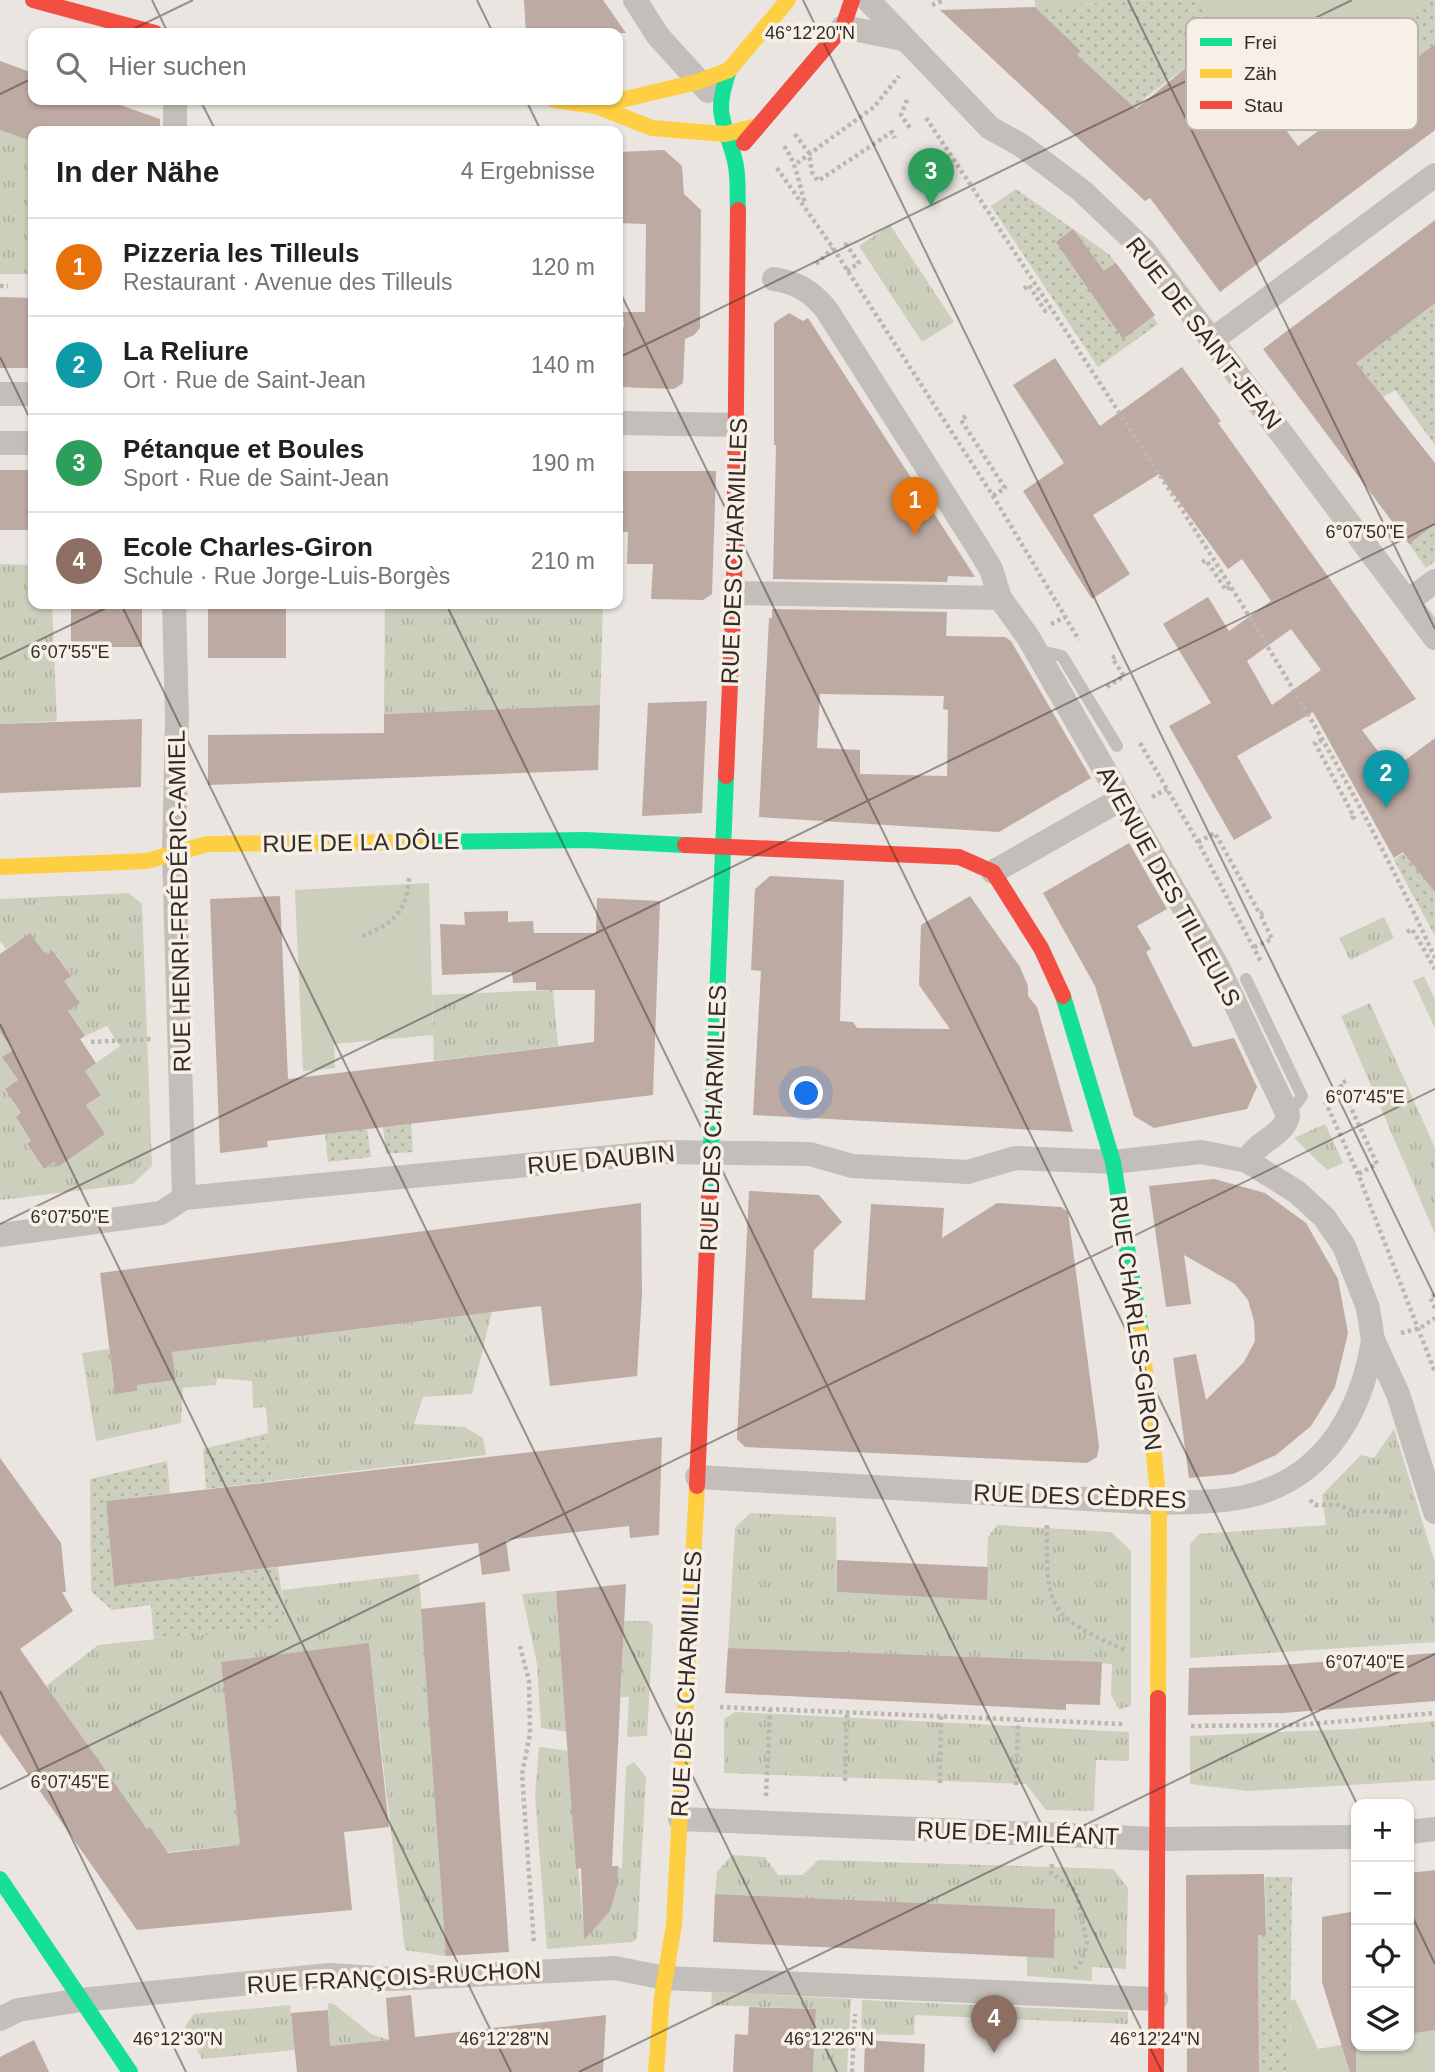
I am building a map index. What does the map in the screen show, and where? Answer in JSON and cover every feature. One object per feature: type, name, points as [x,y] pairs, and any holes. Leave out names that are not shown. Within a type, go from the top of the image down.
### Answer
[{"type":"street","points":[[33,0],[137,28]]},
{"type":"street","points":[[635,0],[658,36],[697,82],[719,100],[729,70],[788,1]]},
{"type":"street","points":[[736,162],[742,145],[757,126],[843,27],[852,0]]},
{"type":"street","name":"RUE DE SAINT-JEAN","points":[[868,0],[990,128],[1021,145],[1082,191],[1130,235],[1160,269],[1435,638]]},
{"type":"street","points":[[843,27],[903,38]]},
{"type":"street","points":[[623,100],[697,82],[729,70]]},
{"type":"street","name":"RUE DES CHARMILLES","points":[[656,2072],[665,1978],[674,1925],[680,1819],[712,1152],[734,593],[740,277],[736,162],[726,134],[719,100]]},
{"type":"street","points":[[175,105],[175,126]]},
{"type":"street","points":[[589,105],[652,128],[726,134],[757,126]]},
{"type":"street","points":[[596,106],[600,105]]},
{"type":"street","points":[[1212,340],[1435,175]]},
{"type":"street","name":"AVENUE DES TILLEULS","points":[[774,279],[795,283],[812,292],[826,309],[977,546],[991,569],[1000,598],[1036,650],[1218,967],[1288,1115]]},
{"type":"street","points":[[0,394],[28,394]]},
{"type":"street","points":[[623,423],[738,425]]},
{"type":"street","points":[[0,443],[28,443]]},
{"type":"street","points":[[1408,601],[1435,581]]},
{"type":"street","points":[[734,593],[1000,598]]},
{"type":"street","name":"RUE HENRI-FRÉDÉRIC-AMIEL","points":[[174,609],[177,718],[174,854],[184,1198]]},
{"type":"street","points":[[724,845],[959,857],[993,872],[1121,799]]},
{"type":"street","name":"RUE DE LA DÔLE","points":[[0,867],[147,861],[207,844],[586,840],[724,845]]},
{"type":"street","name":"RUE CHARLES-GIRON","points":[[993,872],[1041,948],[1067,1005],[1113,1162],[1141,1334],[1159,1503],[1156,2072]]},
{"type":"street","points":[[1288,1115],[1281,1131],[1253,1149],[1247,1161],[1297,1192],[1324,1217],[1344,1246],[1368,1308],[1385,1337],[1398,1394],[1435,1512]]},
{"type":"street","name":"RUE DAUBIN","points":[[0,1235],[161,1213],[184,1198],[663,1152],[810,1154],[852,1166],[968,1172],[1015,1158],[1113,1162],[1202,1152],[1247,1161]]},
{"type":"street","name":"RUE DES CÈDRES","points":[[697,1477],[1159,1503],[1225,1500],[1254,1495],[1284,1484],[1331,1446],[1350,1419],[1368,1368],[1385,1337]]},
{"type":"street","name":"RUE DE-MILÉANT","points":[[680,1819],[1158,1839],[1351,1837]]},
{"type":"street","points":[[1414,1831],[1435,1829]]},
{"type":"street","points":[[0,1879],[130,2072]]},
{"type":"street","name":"RUE FRANÇOIS-RUCHON","points":[[0,2019],[19,2010],[81,2000],[329,1975],[392,1979],[614,1968],[665,1978],[1156,1999]]},
{"type":"lane","points":[[740,277],[774,279]]},
{"type":"lane","points":[[1036,650],[1062,656],[1116,746]]},
{"type":"lane","points":[[1246,979],[1302,1096],[1288,1115]]},
{"type":"path","points":[[932,5],[944,0]]},
{"type":"path","points":[[797,163],[874,107],[899,76]]},
{"type":"path","points":[[907,100],[901,115],[909,128]]},
{"type":"path","points":[[926,118],[1232,586],[1322,740],[1412,909],[1435,958]]},
{"type":"path","points":[[757,126],[784,146],[797,163],[798,184],[807,209],[777,168]]},
{"type":"path","points":[[795,134],[809,153],[818,181],[892,132],[895,138]]},
{"type":"path","points":[[847,271],[859,263],[846,244],[850,241]]},
{"type":"path","points":[[1024,289],[1029,285],[1045,311],[1050,308]]},
{"type":"path","points":[[0,286],[8,286]]},
{"type":"path","points":[[966,416],[961,420],[1005,488],[993,496]]},
{"type":"path","points":[[1202,562],[1206,560],[1226,590],[1232,586]]},
{"type":"path","points":[[1107,687],[1124,676],[1112,658],[1118,654]]},
{"type":"path","points":[[1322,740],[1315,743],[1354,817],[1350,819]]},
{"type":"path","points":[[1198,842],[1216,833],[1262,913],[1272,939],[1254,947]]},
{"type":"path","points":[[362,936],[383,928],[400,915],[408,894],[409,878]]},
{"type":"path","points":[[1407,932],[1412,929],[1435,969]]},
{"type":"path","points":[[91,1042],[152,1039]]},
{"type":"path","points":[[1346,1081],[1340,1084],[1377,1164],[1358,1174]]},
{"type":"path","points":[[1435,1295],[1430,1297],[1435,1308]]},
{"type":"path","points":[[1385,1337],[1420,1328],[1435,1318]]},
{"type":"path","points":[[1306,1497],[1315,1505],[1338,1505],[1354,1511],[1408,1512]]},
{"type":"path","points":[[1047,1521],[1049,1594],[1064,1619],[1136,1654]]},
{"type":"path","points":[[520,1646],[530,1681],[530,1734],[522,1774],[535,1956]]},
{"type":"path","points":[[720,1707],[1136,1725]]},
{"type":"path","points":[[766,1800],[770,1709]]},
{"type":"path","points":[[845,1781],[846,1712]]},
{"type":"path","points":[[1184,1726],[1299,1725],[1435,1713]]},
{"type":"path","points":[[940,1783],[941,1717]]},
{"type":"path","points":[[1016,1785],[1018,1720]]},
{"type":"path","points":[[1052,1864],[1051,1873],[1076,1891],[1087,1943],[1081,1962],[1068,1975]]},
{"type":"path","points":[[852,2072],[855,2009]]},
{"type":"green space","points":[[1035,0],[1149,0],[1035,7]]},
{"type":"green space","points":[[1149,0],[1202,0],[1217,18],[1186,18],[1186,67],[1146,97],[1136,109],[1077,55],[1081,51],[1035,7]]},
{"type":"green space","points":[[1202,0],[1430,0],[1406,18],[1217,18]]},
{"type":"green space","points":[[1430,0],[1435,0],[1435,44],[1418,56],[1418,18],[1406,18]]},
{"type":"green space","points":[[0,130],[28,140],[28,274],[0,274]]},
{"type":"green space","points":[[1016,189],[1110,255],[1158,324],[1098,367],[991,206]]},
{"type":"green space","points":[[890,225],[954,322],[922,342],[859,246]]},
{"type":"green space","points":[[1435,302],[1435,445],[1395,390],[1380,399],[1355,362]]},
{"type":"green space","points":[[1435,524],[1435,561],[1426,568],[1409,544]]},
{"type":"green space","points":[[0,564],[28,565],[28,609],[52,609],[57,721],[0,724]]},
{"type":"green space","points":[[385,609],[603,609],[600,705],[384,714]]},
{"type":"green space","points":[[1435,829],[1435,936],[1394,860]]},
{"type":"green space","points":[[429,883],[433,1035],[334,1044],[335,1068],[303,1071],[295,890]]},
{"type":"green space","points":[[129,893],[142,904],[152,1166],[133,1184],[0,1200],[0,1032],[13,1050],[2,1057],[18,1080],[5,1089],[21,1113],[16,1117],[31,1141],[27,1145],[44,1169],[54,1162],[58,1167],[105,1134],[86,1105],[101,1095],[85,1071],[120,1046],[107,1026],[85,1036],[68,1011],[80,1003],[64,981],[70,975],[54,951],[46,955],[30,933],[6,949],[0,941],[0,899]]},
{"type":"green space","points":[[1384,917],[1394,938],[1350,960],[1339,938]]},
{"type":"green space","points":[[1424,976],[1435,1000],[1435,1028],[1413,981]]},
{"type":"green space","points":[[553,990],[558,1046],[434,1061],[432,995]]},
{"type":"green space","points":[[1370,1003],[1435,1148],[1435,1234],[1341,1016]]},
{"type":"green space","points":[[411,1124],[413,1152],[386,1154],[383,1127]]},
{"type":"green space","points":[[1325,1124],[1343,1163],[1327,1170],[1294,1138]]},
{"type":"green space","points":[[367,1129],[371,1157],[328,1162],[325,1134]]},
{"type":"green space","points":[[492,1311],[472,1394],[423,1397],[414,1424],[465,1427],[483,1438],[486,1455],[272,1481],[266,1407],[253,1408],[252,1381],[217,1378],[216,1385],[183,1388],[181,1423],[96,1441],[82,1353],[109,1349],[115,1394],[137,1391],[137,1385],[176,1380],[172,1352]]},
{"type":"green space","points":[[1394,1429],[1435,1563],[1435,1642],[1190,1658],[1190,1544],[1199,1534],[1326,1525],[1322,1495],[1361,1455],[1374,1458]]},
{"type":"green space","points":[[268,1433],[272,1481],[206,1489],[203,1449]]},
{"type":"green space","points":[[167,1461],[170,1493],[106,1501],[114,1586],[278,1567],[286,1626],[154,1640],[151,1605],[112,1610],[91,1591],[90,1479]]},
{"type":"green space","points":[[750,1513],[836,1517],[837,1592],[986,1599],[988,1537],[997,1525],[1111,1532],[1131,1551],[1131,1706],[1119,1709],[1111,1695],[1112,1664],[728,1648],[735,1528]]},
{"type":"green space","points":[[419,1574],[446,1956],[405,1950],[369,1644],[221,1662],[240,1845],[167,1852],[147,1829],[46,1686],[98,1645],[286,1626],[282,1590]]},
{"type":"green space","points":[[556,1591],[567,1732],[541,1728],[537,1664],[522,1594]]},
{"type":"green space","points":[[624,1621],[649,1621],[653,1626],[647,1736],[627,1737],[629,1697],[621,1697]]},
{"type":"green space","points":[[735,1712],[1129,1732],[1129,1761],[1096,1760],[1094,1811],[1046,1810],[1026,1784],[724,1773],[724,1719]]},
{"type":"green space","points":[[1435,1721],[1435,1780],[1248,1791],[1190,1784],[1190,1736],[1352,1729]]},
{"type":"green space","points":[[539,1747],[568,1751],[584,1933],[605,1912],[613,1895],[618,1866],[622,1869],[626,1767],[634,1762],[646,1777],[637,1939],[632,1942],[547,1949],[535,1795]]},
{"type":"green space","points":[[732,1855],[765,1857],[778,1875],[803,1875],[818,1860],[1113,1869],[1128,1888],[1126,1969],[1092,1967],[1092,1981],[1027,1976],[1027,1956],[1054,1909],[715,1894],[717,1872]]},
{"type":"green space","points":[[1265,1877],[1292,1877],[1290,2072],[1259,2072],[1258,1935],[1266,1935]]},
{"type":"green space","points":[[712,1992],[851,1999],[847,2072],[813,2072],[816,2009],[711,2005]]},
{"type":"green space","points":[[1295,1999],[1318,2049],[1351,2043],[1351,2051],[1414,2051],[1414,2033],[1435,2030],[1435,2072],[1290,2072],[1291,2001]]},
{"type":"green space","points":[[862,2000],[1128,2012],[1128,2024],[915,2015],[914,2035],[861,2034]]},
{"type":"green space","points":[[328,2003],[334,2004],[371,2034],[389,2040],[330,2046]]},
{"type":"green space","points":[[290,2005],[295,2050],[202,2059],[185,2026],[194,2014]]},
{"type":"building","points":[[524,0],[603,0],[623,28],[526,28]]},
{"type":"building","points":[[1035,7],[1081,51],[1077,55],[1136,109],[1186,68],[1186,130],[1286,130],[1298,146],[1319,130],[1418,130],[1418,57],[1435,44],[1435,130],[1220,292],[1150,198],[1145,201],[940,10]]},
{"type":"building","points":[[0,61],[28,71],[28,105],[120,105],[160,119],[160,126],[28,126],[28,140],[0,130]]},
{"type":"building","points":[[664,150],[682,166],[684,194],[701,210],[700,328],[685,339],[683,383],[674,389],[623,387],[623,312],[645,312],[646,224],[623,223],[623,152]]},
{"type":"building","points":[[1435,220],[1435,303],[1356,363],[1435,463],[1435,524],[1409,544],[1263,349]]},
{"type":"building","points":[[1073,229],[1104,271],[1116,263],[1155,315],[1123,339],[1056,242]]},
{"type":"building","points":[[0,297],[28,298],[28,368],[0,368]]},
{"type":"building","points":[[789,313],[803,321],[808,318],[975,577],[948,576],[947,582],[773,579],[776,445],[774,323]]},
{"type":"building","points":[[1055,358],[1100,426],[1182,367],[1221,421],[1218,423],[1416,699],[1362,730],[1392,770],[1435,738],[1435,892],[1403,852],[1394,858],[1313,712],[1237,756],[1272,818],[1234,840],[1169,726],[1211,703],[1163,624],[1208,597],[1229,631],[1271,601],[1242,559],[1228,569],[1159,474],[1093,515],[1130,574],[1092,599],[1023,491],[1064,463],[1013,385]],"holes":[[[1291,629],[1321,670],[1272,705],[1247,661]]]},
{"type":"building","points":[[0,470],[28,470],[28,530],[0,530]]},
{"type":"building","points":[[623,471],[716,471],[712,594],[703,600],[651,599],[653,564],[627,564],[628,532],[623,532]]},
{"type":"building","points":[[71,609],[142,609],[142,647],[71,647]]},
{"type":"building","points":[[208,609],[286,609],[286,658],[208,658]]},
{"type":"building","points":[[772,609],[947,612],[946,636],[1005,637],[1011,641],[1091,778],[999,832],[759,817],[769,618],[772,618]],"holes":[[[820,694],[944,696],[943,709],[948,710],[947,776],[860,774],[860,750],[817,748]]]},
{"type":"building","points":[[707,701],[702,813],[642,816],[648,703]]},
{"type":"building","points":[[600,705],[598,770],[208,785],[208,735],[384,733],[384,714]]},
{"type":"building","points":[[142,719],[141,787],[0,793],[0,724]]},
{"type":"building","points":[[1129,843],[1167,909],[1137,926],[1151,949],[1146,952],[1193,1047],[1234,1038],[1257,1087],[1247,1109],[1154,1128],[1134,1116],[1095,986],[1043,893]]},
{"type":"building","points":[[770,876],[844,880],[840,1021],[853,1022],[857,1028],[950,1029],[919,985],[921,925],[970,896],[1020,967],[1028,986],[1028,996],[1037,1007],[1073,1132],[753,1115],[761,971],[751,970],[755,889]]},
{"type":"building","points":[[280,896],[288,1079],[594,1042],[595,990],[536,990],[536,982],[513,983],[512,972],[442,975],[440,924],[465,925],[464,912],[508,911],[508,922],[533,921],[534,933],[596,933],[597,898],[660,901],[653,1095],[267,1141],[268,1147],[220,1153],[210,899]]},
{"type":"building","points":[[30,933],[46,955],[53,951],[71,976],[64,981],[80,1003],[68,1011],[85,1036],[80,1039],[96,1063],[85,1071],[101,1095],[86,1105],[105,1134],[58,1167],[54,1162],[44,1169],[27,1144],[31,1141],[16,1117],[21,1113],[5,1089],[18,1080],[2,1057],[13,1050],[0,1032],[0,954]]},
{"type":"building","points":[[1214,1179],[1265,1193],[1306,1223],[1338,1279],[1348,1333],[1335,1387],[1311,1426],[1276,1455],[1233,1474],[1189,1478],[1173,1358],[1196,1354],[1206,1400],[1244,1362],[1255,1341],[1254,1321],[1248,1300],[1235,1284],[1184,1255],[1191,1304],[1166,1307],[1149,1186]]},
{"type":"building","points":[[749,1191],[819,1195],[842,1222],[814,1250],[812,1298],[865,1300],[871,1204],[944,1208],[942,1238],[997,1203],[1061,1207],[1068,1212],[1099,1446],[1097,1457],[1087,1463],[745,1447],[737,1439]]},
{"type":"building","points":[[641,1203],[642,1294],[637,1376],[550,1386],[541,1306],[172,1352],[176,1380],[137,1385],[137,1391],[115,1394],[100,1273]]},
{"type":"building","points":[[662,1437],[659,1535],[630,1538],[629,1526],[506,1540],[510,1571],[482,1575],[478,1543],[114,1586],[106,1501]]},
{"type":"building","points":[[0,1458],[61,1543],[66,1592],[62,1592],[73,1611],[20,1649],[147,1829],[150,1827],[168,1853],[240,1845],[221,1662],[369,1643],[389,1827],[344,1832],[352,1910],[137,1930],[0,1734]]},
{"type":"building","points":[[837,1560],[988,1567],[987,1600],[837,1592]]},
{"type":"building","points":[[626,1584],[612,1866],[618,1866],[617,1887],[610,1911],[584,1940],[581,1868],[576,1869],[556,1591]]},
{"type":"building","points":[[485,1602],[509,1952],[446,1956],[421,1609]]},
{"type":"building","points":[[728,1648],[1102,1662],[1100,1705],[1066,1704],[1066,1710],[725,1693]]},
{"type":"building","points":[[1435,1653],[1435,1701],[1283,1713],[1188,1715],[1189,1668],[1282,1665]]},
{"type":"building","points":[[1435,1870],[1435,2030],[1414,2033],[1414,1925],[1414,1872]]},
{"type":"building","points":[[1264,1874],[1266,1935],[1258,1935],[1259,2072],[1187,2072],[1186,1875]]},
{"type":"building","points":[[715,1894],[1055,1909],[1054,1958],[713,1942]]},
{"type":"building","points":[[1351,1912],[1351,2051],[1356,2051],[1356,2072],[1350,2072],[1322,1982],[1322,1917]]},
{"type":"building","points":[[411,1995],[415,2037],[606,2015],[603,2072],[297,2072],[291,2013],[328,2010],[330,2046],[389,2040],[386,1998]]},
{"type":"building","points":[[749,2007],[816,2009],[813,2072],[733,2072],[735,2034],[748,2035]]},
{"type":"building","points":[[34,2040],[49,2072],[0,2072],[0,2057]]},
{"type":"building","points":[[865,2040],[925,2044],[924,2072],[864,2072]]},
{"type":"traffic: fast","points":[[729,70],[721,108],[736,167],[738,210]]},
{"type":"traffic: fast","points":[[709,1197],[726,776]]},
{"type":"traffic: fast","points":[[421,842],[586,840],[685,845]]},
{"type":"traffic: fast","points":[[1063,996],[1113,1162],[1141,1333]]},
{"type":"traffic: fast","points":[[0,1879],[130,2072]]},
{"type":"traffic: slow","points":[[623,100],[697,82],[729,70],[788,0]]},
{"type":"traffic: slow","points":[[589,105],[652,128],[725,134],[757,126]]},
{"type":"traffic: slow","points":[[596,106],[600,105]]},
{"type":"traffic: slow","points":[[0,867],[147,861],[207,844],[421,842]]},
{"type":"traffic: slow","points":[[1141,1333],[1159,1503],[1158,1698]]},
{"type":"traffic: slow","points":[[656,2072],[662,1997],[674,1925],[697,1486]]},
{"type":"traffic: jam","points":[[33,0],[137,28]]},
{"type":"traffic: jam","points":[[744,143],[843,27],[852,0]]},
{"type":"traffic: jam","points":[[726,776],[734,593],[738,210]]},
{"type":"traffic: jam","points":[[685,845],[959,857],[993,872],[1041,948],[1063,996]]},
{"type":"traffic: jam","points":[[697,1486],[709,1197]]},
{"type":"traffic: jam","points":[[1156,2072],[1158,1698]]},
{"type":"place","name":"Pétanque et Boules","points":[[931,206]]},
{"type":"place","name":"Pizzeria les Tilleuls","points":[[915,535]]},
{"type":"place","name":"La Reliure","points":[[1386,808]]},
{"type":"place","name":"Ecole Charles-Giron","points":[[994,2053]]}]
